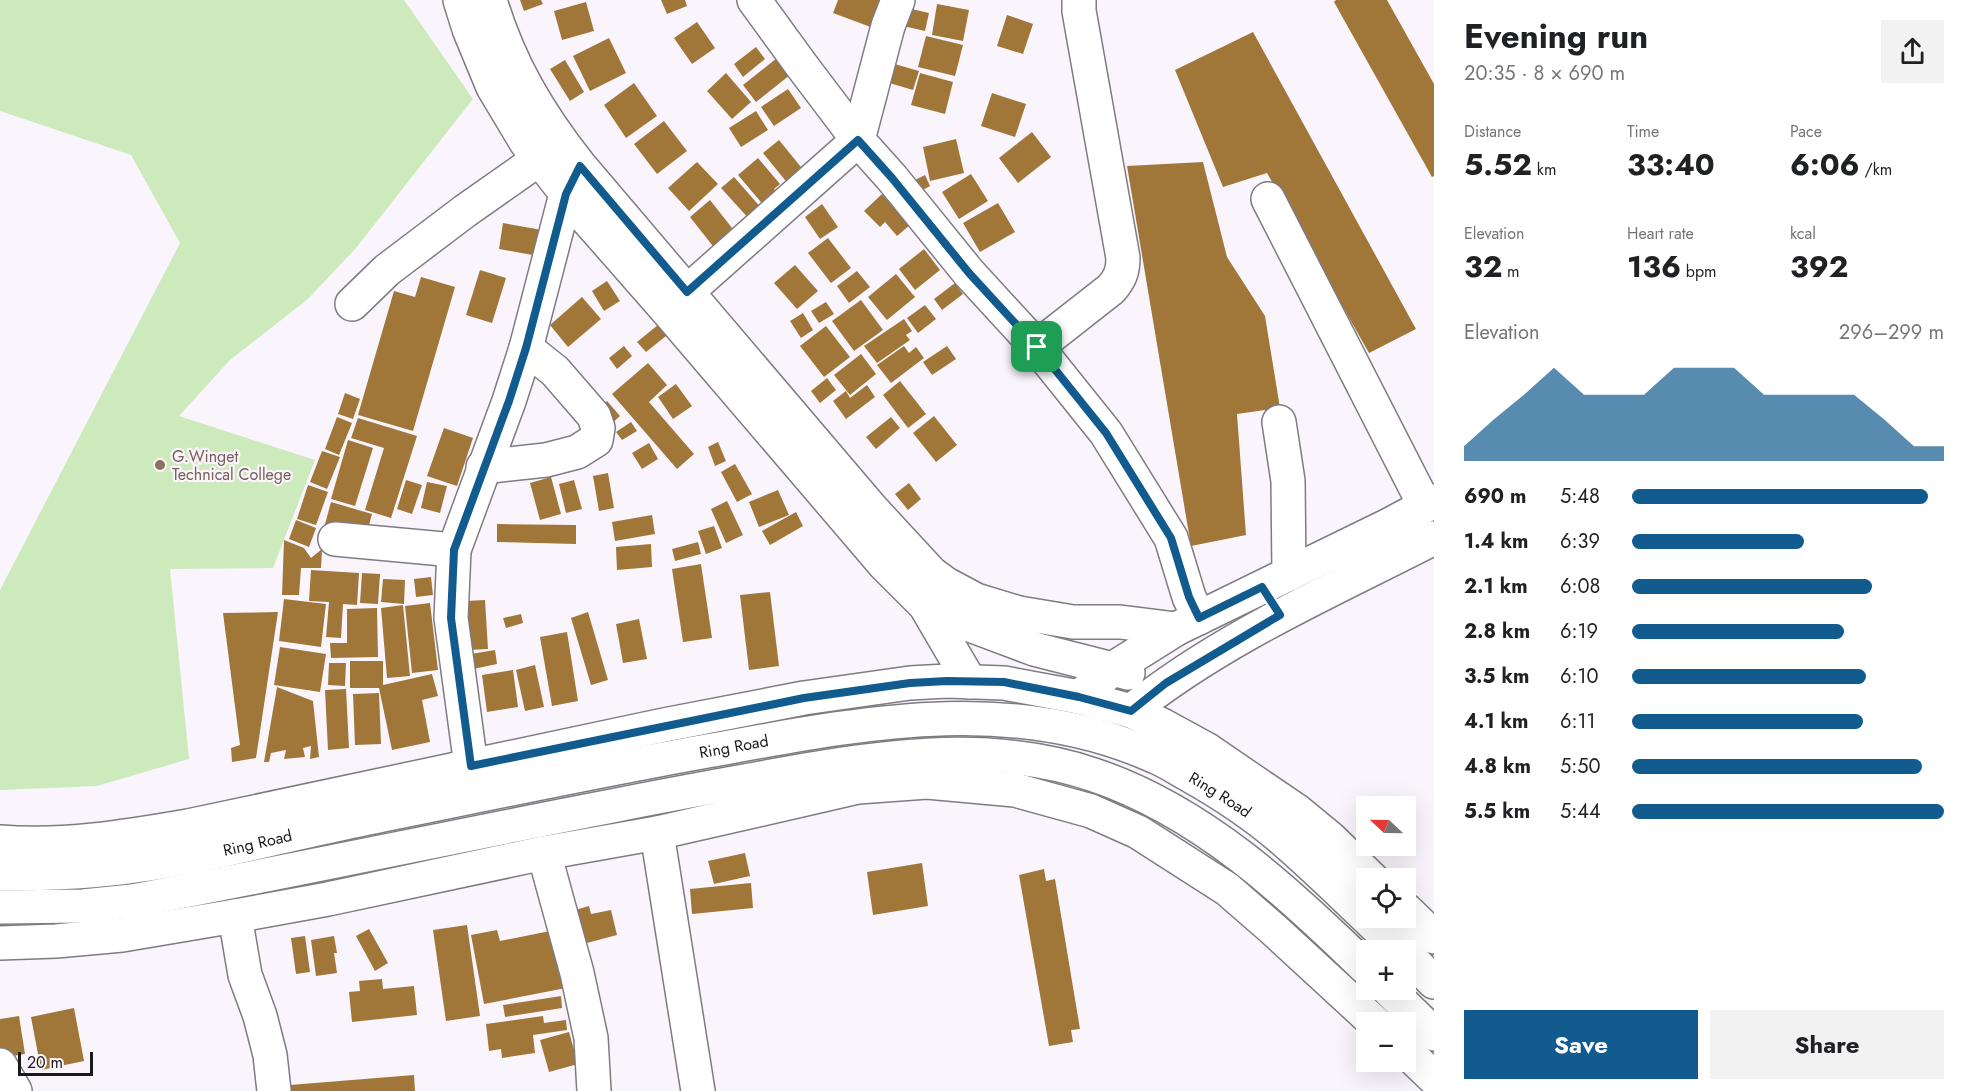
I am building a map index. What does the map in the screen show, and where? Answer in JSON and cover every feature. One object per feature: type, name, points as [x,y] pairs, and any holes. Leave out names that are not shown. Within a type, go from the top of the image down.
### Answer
[{"type":"main road","points":[[460,0],[469,29],[493,87],[521,135],[539,159],[573,180],[687,292],[901,542],[931,573],[976,600],[1019,613],[1073,622],[1188,624]]},
{"type":"main road","points":[[490,0],[519,75],[573,180],[884,564],[925,605],[970,682]]},
{"type":"main road","points":[[754,0],[858,140],[969,273],[1037,347],[1106,433],[1171,538],[1189,597],[1188,624]]},
{"type":"main road","points":[[687,292],[858,140],[888,26],[898,0]]},
{"type":"main road","points":[[1037,347],[1112,289],[1123,267],[1079,0]]},
{"type":"main road","points":[[352,304],[387,270],[539,159]]},
{"type":"main road","points":[[471,766],[451,618],[454,550],[509,401],[573,180]]},
{"type":"main road","points":[[1079,697],[1114,668],[1188,624],[1429,504],[1268,199]]},
{"type":"main road","points":[[483,467],[546,460],[577,452],[597,440],[598,428],[594,416],[555,371],[526,348]]},
{"type":"main road","points":[[1279,422],[1288,481],[1275,581],[1280,615]]},
{"type":"main road","points":[[1131,711],[1166,683],[1280,615],[1434,538]]},
{"type":"main road","points":[[335,539],[454,550]]},
{"type":"main road","points":[[925,605],[962,622],[1034,649],[1166,683]]},
{"type":"main road","points":[[0,842],[50,845],[130,836],[198,824],[804,698],[910,683],[1004,682],[1079,697],[1131,711],[1206,749],[1256,781],[1314,825],[1360,868]]},
{"type":"main road","name":"Ring Road","points":[[0,874],[38,874],[135,866],[214,852],[657,760],[860,724],[930,718],[1006,718],[1044,724],[1125,744],[1159,758],[1205,784],[1245,810],[1281,838],[1390,940]]},
{"type":"main road","name":"Ring Road","points":[[0,907],[82,906],[132,902],[539,820],[847,762],[941,754],[979,755],[1051,763],[1092,774],[1130,788],[1172,810],[1216,837],[1271,880],[1356,959]]},
{"type":"main road","points":[[0,943],[122,935],[235,916],[328,899],[544,853],[657,833],[858,787],[927,782],[1015,790],[1091,811],[1138,832],[1227,889],[1274,929],[1363,1012]]},
{"type":"main road","points":[[657,833],[698,1091]]},
{"type":"main road","points":[[544,853],[577,973],[591,1038],[594,1091]]},
{"type":"main road","points":[[235,916],[245,975],[260,1016],[270,1055],[274,1091]]},
{"type":"main road","points":[[1416,919],[1434,936]]},
{"type":"main road","points":[[1416,964],[1434,982]]},
{"type":"main road","points":[[1399,1000],[1434,1034]]},
{"type":"main road","points":[[1416,1061],[1434,1078]]},
{"type":"main road","points":[[0,1065],[15,1091]]},
{"type":"green space","name":"G.Winget Technical College","points":[[0,0],[404,0],[473,99],[356,248],[308,299],[230,360],[179,416],[315,460],[273,568],[170,569],[189,759],[97,786],[0,790],[0,590],[180,243],[131,155],[0,111]]},
{"type":"building","points":[[520,0],[541,0],[543,4],[524,11]]},
{"type":"building","points":[[661,0],[685,0],[687,6],[667,14]]},
{"type":"building","points":[[838,0],[887,0],[876,29],[833,13]]},
{"type":"building","points":[[1336,0],[1387,0],[1434,84],[1434,176],[1432,177],[1334,2]]},
{"type":"building","points":[[586,2],[594,31],[562,40],[554,11]]},
{"type":"building","points":[[937,4],[969,10],[963,41],[932,35]]},
{"type":"building","points":[[903,7],[929,13],[925,31],[899,25]]},
{"type":"building","points":[[1007,15],[1033,24],[1023,54],[997,46]]},
{"type":"building","points":[[697,22],[715,48],[692,64],[674,38]]},
{"type":"building","points":[[1253,32],[1416,329],[1369,353],[1267,173],[1223,187],[1175,70]]},
{"type":"building","points":[[926,36],[963,45],[955,76],[918,67]]},
{"type":"building","points":[[609,38],[626,73],[590,91],[573,56]]},
{"type":"building","points":[[756,47],[765,59],[743,77],[734,64]]},
{"type":"building","points":[[777,58],[790,75],[756,102],[743,85]]},
{"type":"building","points":[[565,60],[584,92],[570,101],[550,69]]},
{"type":"building","points":[[891,63],[919,71],[913,90],[886,82]]},
{"type":"building","points":[[726,73],[751,102],[732,119],[707,91]]},
{"type":"building","points":[[920,73],[953,82],[945,114],[911,105]]},
{"type":"building","points":[[634,83],[657,116],[626,138],[604,105]]},
{"type":"building","points":[[788,89],[801,108],[774,126],[761,107]]},
{"type":"building","points":[[992,93],[1026,104],[1015,137],[981,126]]},
{"type":"building","points":[[756,111],[768,130],[741,147],[729,128]]},
{"type":"building","points":[[664,121],[687,151],[657,174],[634,144]]},
{"type":"building","points":[[1032,132],[1051,157],[1018,183],[999,158]]},
{"type":"building","points":[[956,139],[964,173],[930,181],[923,147]]},
{"type":"building","points":[[779,140],[805,172],[789,185],[763,153]]},
{"type":"building","points":[[758,158],[780,184],[774,189],[779,196],[765,207],[738,175]]},
{"type":"building","points":[[697,162],[718,184],[689,211],[668,188]]},
{"type":"building","points":[[1203,162],[1227,257],[1265,316],[1280,408],[1237,414],[1246,535],[1191,546],[1127,166]]},
{"type":"building","points":[[971,174],[988,201],[959,219],[942,192]]},
{"type":"building","points":[[925,175],[930,186],[919,192],[913,181]]},
{"type":"building","points":[[734,177],[763,210],[750,220],[721,188]]},
{"type":"building","points":[[882,194],[910,225],[897,236],[885,222],[880,227],[864,211]]},
{"type":"building","points":[[710,200],[736,233],[716,250],[690,217]]},
{"type":"building","points":[[998,203],[1015,232],[980,252],[963,223]]},
{"type":"building","points":[[822,204],[838,227],[820,239],[805,217]]},
{"type":"building","points":[[503,223],[542,230],[538,256],[499,249]]},
{"type":"building","points":[[828,238],[851,268],[831,283],[808,253]]},
{"type":"building","points":[[924,249],[940,270],[915,290],[899,269]]},
{"type":"building","points":[[795,265],[818,291],[797,309],[774,283]]},
{"type":"building","points":[[480,270],[506,278],[492,323],[466,315]]},
{"type":"building","points":[[857,271],[870,287],[849,303],[837,286]]},
{"type":"building","points":[[896,274],[915,297],[887,320],[868,297]]},
{"type":"building","points":[[421,277],[455,287],[413,431],[358,415],[394,291],[415,297]]},
{"type":"building","points":[[607,281],[620,301],[604,311],[592,291]]},
{"type":"building","points":[[955,283],[963,294],[942,310],[934,299]]},
{"type":"building","points":[[582,297],[601,319],[568,347],[550,325]]},
{"type":"building","points":[[861,300],[883,330],[854,351],[832,321]]},
{"type":"building","points":[[826,302],[834,314],[819,323],[811,311]]},
{"type":"building","points":[[925,305],[936,319],[918,333],[907,318]]},
{"type":"building","points":[[803,313],[813,330],[801,338],[790,321]]},
{"type":"building","points":[[904,319],[912,331],[906,335],[910,340],[877,363],[864,346]]},
{"type":"building","points":[[658,325],[666,336],[646,352],[637,342]]},
{"type":"building","points":[[826,326],[850,357],[824,377],[800,346]]},
{"type":"building","points":[[624,346],[632,356],[617,369],[609,358]]},
{"type":"building","points":[[904,346],[909,353],[916,347],[924,358],[891,383],[877,365]]},
{"type":"building","points":[[947,346],[956,359],[932,375],[923,362]]},
{"type":"building","points":[[861,354],[876,374],[850,395],[834,375]]},
{"type":"building","points":[[648,363],[667,385],[649,402],[694,454],[677,469],[612,394]]},
{"type":"building","points":[[827,378],[836,390],[820,403],[811,391]]},
{"type":"building","points":[[900,381],[926,414],[908,428],[883,395]]},
{"type":"building","points":[[676,384],[692,406],[673,419],[658,397]]},
{"type":"building","points":[[867,385],[875,397],[846,419],[833,401],[846,391],[850,398]]},
{"type":"building","points":[[345,393],[360,399],[353,419],[338,414]]},
{"type":"building","points":[[607,401],[620,416],[609,426],[596,410]]},
{"type":"building","points":[[934,416],[957,445],[936,462],[913,433]]},
{"type":"building","points":[[337,417],[352,423],[339,455],[325,449]]},
{"type":"building","points":[[891,417],[900,428],[876,449],[866,437]]},
{"type":"building","points":[[358,418],[417,436],[391,518],[365,510],[384,448],[351,438]]},
{"type":"building","points":[[631,422],[637,431],[622,440],[616,432]]},
{"type":"building","points":[[444,428],[473,438],[457,486],[427,476]]},
{"type":"building","points":[[348,440],[373,448],[355,506],[331,499]]},
{"type":"building","points":[[718,442],[726,461],[715,466],[708,447]]},
{"type":"building","points":[[649,443],[658,459],[642,469],[632,453]]},
{"type":"building","points":[[322,451],[340,457],[327,489],[310,482]]},
{"type":"building","points":[[735,464],[752,494],[737,502],[721,472]]},
{"type":"building","points":[[608,473],[614,508],[599,511],[593,476]]},
{"type":"building","points":[[551,477],[561,514],[540,520],[530,483]]},
{"type":"building","points":[[406,480],[422,485],[412,514],[397,509]]},
{"type":"building","points":[[574,480],[582,509],[566,513],[559,484]]},
{"type":"building","points":[[427,482],[447,486],[440,513],[421,508]]},
{"type":"building","points":[[909,483],[921,499],[908,510],[895,494]]},
{"type":"building","points":[[308,485],[328,492],[316,525],[297,519]]},
{"type":"building","points":[[778,490],[789,515],[759,527],[749,502]]},
{"type":"building","points":[[727,501],[743,535],[726,543],[711,509]]},
{"type":"building","points":[[331,502],[372,514],[365,540],[324,528]]},
{"type":"building","points":[[796,512],[803,526],[770,545],[762,531]]},
{"type":"building","points":[[652,515],[655,534],[615,541],[612,522]]},
{"type":"building","points":[[296,520],[316,528],[309,547],[289,539]]},
{"type":"building","points":[[497,524],[576,525],[576,544],[497,542]]},
{"type":"building","points":[[714,526],[722,548],[706,554],[698,531]]},
{"type":"building","points":[[284,540],[304,548],[311,558],[322,549],[321,568],[301,568],[299,595],[282,595]]},
{"type":"building","points":[[698,542],[701,554],[675,561],[672,549]]},
{"type":"building","points":[[651,544],[652,567],[617,570],[616,547]]},
{"type":"building","points":[[701,564],[712,638],[683,642],[672,569]]},
{"type":"building","points":[[311,570],[359,573],[357,605],[343,604],[341,638],[326,637],[329,602],[309,601]]},
{"type":"building","points":[[362,573],[380,574],[378,604],[360,603]]},
{"type":"building","points":[[431,577],[433,595],[416,597],[414,579]]},
{"type":"building","points":[[383,579],[405,580],[404,604],[381,602]]},
{"type":"building","points":[[770,592],[779,666],[749,670],[740,595]]},
{"type":"building","points":[[284,599],[326,604],[321,647],[279,641]]},
{"type":"building","points":[[485,600],[488,649],[468,650],[466,601]]},
{"type":"building","points":[[430,603],[438,670],[412,673],[405,606]]},
{"type":"building","points":[[403,605],[410,676],[387,678],[381,608]]},
{"type":"building","points":[[377,608],[378,657],[331,658],[330,643],[347,643],[347,609]]},
{"type":"building","points":[[278,612],[256,758],[232,762],[231,748],[240,745],[223,613]]},
{"type":"building","points":[[588,612],[608,680],[591,685],[571,618]]},
{"type":"building","points":[[521,614],[523,623],[506,628],[503,618]]},
{"type":"building","points":[[639,619],[647,659],[623,663],[616,624]]},
{"type":"building","points":[[567,632],[578,701],[552,706],[540,637]]},
{"type":"building","points":[[280,647],[326,654],[320,692],[274,685]]},
{"type":"building","points":[[495,650],[497,664],[473,669],[471,654]]},
{"type":"building","points":[[350,661],[383,661],[383,685],[432,674],[438,696],[422,700],[430,742],[392,750],[379,688],[350,688]]},
{"type":"building","points":[[329,663],[346,663],[345,686],[328,685]]},
{"type":"building","points":[[535,665],[544,707],[525,711],[516,670]]},
{"type":"building","points":[[513,670],[518,707],[487,712],[482,675]]},
{"type":"building","points":[[277,687],[313,701],[319,757],[310,759],[311,746],[303,748],[305,757],[284,759],[286,750],[271,753],[269,762],[264,762]]},
{"type":"building","points":[[346,689],[349,748],[328,750],[325,690]]},
{"type":"building","points":[[379,693],[381,744],[355,745],[353,694]]},
{"type":"building","points":[[745,853],[750,876],[714,884],[708,861]]},
{"type":"building","points":[[922,863],[928,906],[873,915],[867,872]]},
{"type":"building","points":[[1044,869],[1046,881],[1055,879],[1080,1029],[1071,1030],[1073,1042],[1049,1046],[1019,875]]},
{"type":"building","points":[[751,883],[753,908],[692,914],[690,889]]},
{"type":"building","points":[[589,906],[591,914],[611,910],[617,935],[583,944],[575,910]]},
{"type":"building","points":[[467,925],[480,1016],[446,1021],[433,930]]},
{"type":"building","points":[[369,929],[388,963],[375,971],[356,936]]},
{"type":"building","points":[[497,930],[500,941],[555,930],[566,988],[484,1004],[471,935]]},
{"type":"building","points":[[305,936],[310,972],[296,974],[291,938]]},
{"type":"building","points":[[334,936],[337,973],[316,976],[311,940]]},
{"type":"building","points":[[382,979],[383,989],[414,986],[417,1015],[352,1022],[349,992],[360,991],[359,981]]},
{"type":"building","points":[[561,996],[562,1008],[505,1017],[503,1005]]},
{"type":"building","points":[[74,1008],[84,1061],[41,1070],[31,1017]]},
{"type":"building","points":[[19,1016],[25,1054],[0,1058],[0,1019]]},
{"type":"building","points":[[543,1016],[544,1023],[566,1020],[567,1030],[533,1035],[535,1053],[502,1058],[501,1049],[489,1051],[486,1024]]},
{"type":"building","points":[[569,1032],[578,1064],[549,1072],[540,1040]]},
{"type":"building","points":[[414,1075],[415,1091],[290,1091],[290,1085]]},
{"type":"place","name":"G.Winget Technical College","points":[[160,465]]},
{"type":"route","points":[[858,140],[926,218],[969,273],[1037,347],[1106,433],[1151,503],[1171,538],[1189,597],[1199,618],[1262,587],[1280,615],[1166,683],[1131,711],[1079,697],[1004,682],[910,683],[804,698],[471,766],[451,618],[454,550],[509,401],[526,348],[566,194],[580,166],[687,292],[858,140]]}]
